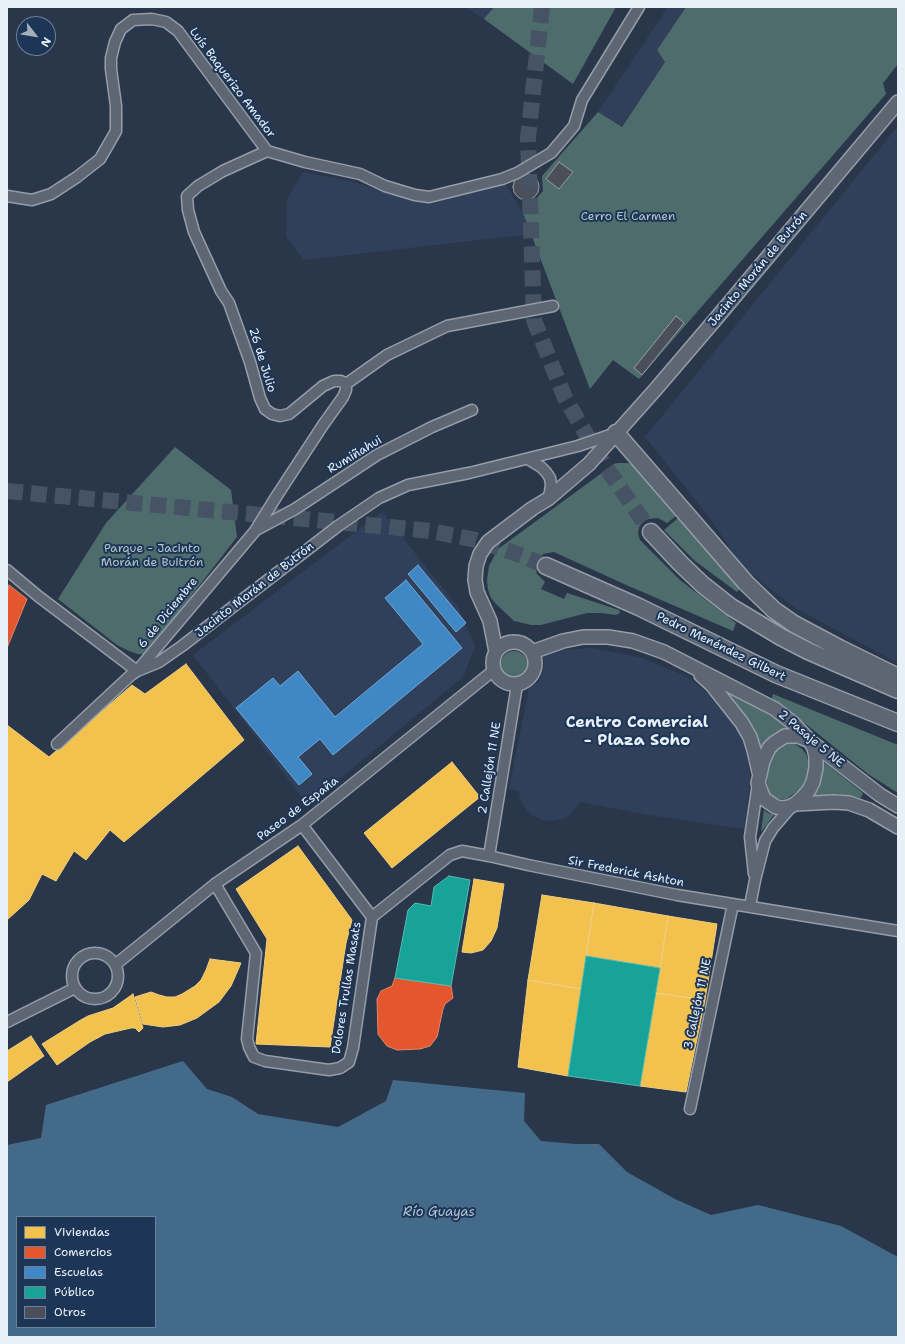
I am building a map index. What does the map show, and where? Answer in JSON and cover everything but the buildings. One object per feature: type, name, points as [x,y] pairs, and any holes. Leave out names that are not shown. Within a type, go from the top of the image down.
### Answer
[{"type":"main road","points":[[616,433],[746,583],[769,605],[794,624],[839,648],[898,676]]},
{"type":"main road","points":[[651,532],[680,563],[731,607],[781,637],[808,651],[898,690]]},
{"type":"main road","name":"Pedro Menéndez Gilbert","points":[[546,566],[639,607],[776,674],[896,722]]},
{"type":"street","name":"Luís Baquerizo Amador","points":[[7,196],[32,200],[51,194],[77,177],[100,159],[116,131],[116,106],[111,69],[114,48],[121,29],[133,20],[152,19],[166,22],[178,31],[268,151],[305,162],[360,174],[385,186],[415,195],[429,197],[502,179],[517,173],[551,153],[574,126],[582,100],[639,7]]},
{"type":"street","name":"Jacinto Morán de Butrón","points":[[496,652],[490,621],[477,592],[475,580],[476,566],[480,554],[488,542],[533,508],[548,499],[589,464],[714,321],[898,102]]},
{"type":"street","name":"26 de Julio","points":[[268,151],[223,171],[198,186],[187,196],[188,210],[194,232],[219,286],[229,303],[265,409],[272,414],[280,416],[289,414],[323,386],[334,381],[341,381],[346,384]]},
{"type":"street","points":[[346,384],[387,355],[447,326],[553,306]]},
{"type":"street","name":"6 de Diciembre","points":[[57,744],[137,671],[255,531],[310,444],[343,397],[346,390],[346,384]]},
{"type":"street","name":"Rumiñahui","points":[[255,531],[295,509],[377,455],[432,427],[472,410]]},
{"type":"street","name":"Jacinto Morán de Butrón","points":[[137,671],[159,662],[182,646],[338,526],[379,498],[408,485],[528,459],[578,446],[616,433]]},
{"type":"street","points":[[528,459],[541,467],[550,478],[551,485],[548,499]]},
{"type":"street","points":[[7,570],[38,596],[137,671]]},
{"type":"street","name":"2 Pasaje 5 NE","points":[[532,652],[563,641],[583,637],[608,637],[633,641],[676,658],[775,709],[793,723],[810,741],[898,806]]},
{"type":"street","points":[[507,643],[521,643],[527,646],[532,652],[535,658],[535,665],[530,678],[524,682],[511,685],[500,680],[494,670],[493,664],[496,652],[501,647],[507,643]]},
{"type":"street","name":"2 Pasaje 5 NE","points":[[676,658],[712,685],[742,723],[750,737],[754,750],[758,767],[758,780]]},
{"type":"street","name":"Paseo de España","points":[[115,965],[215,884],[302,825],[494,670]]},
{"type":"street","name":"2 Callejón 11 NE","points":[[490,856],[517,684]]},
{"type":"street","points":[[750,906],[765,841],[773,828],[793,805],[806,794],[813,782],[816,768],[814,748],[810,741],[798,736],[785,736],[769,748],[758,780],[750,837],[755,880]]},
{"type":"street","points":[[758,780],[761,794],[769,803],[776,807],[783,808],[793,805],[834,802],[849,803],[869,810],[898,827]]},
{"type":"street","name":"Dolores Trullas Masats","points":[[215,884],[256,953],[247,1039],[254,1057],[265,1061],[329,1070],[340,1068],[349,1062],[353,1048],[372,917],[302,825]]},
{"type":"street","name":"Sir Frederick Ashton","points":[[372,917],[450,855],[462,851],[589,878],[733,904],[898,931]]},
{"type":"street","name":"3 Callejón 11 NE","points":[[690,1109],[733,904]]},
{"type":"street","points":[[90,953],[98,953],[110,959],[115,965],[117,980],[109,993],[95,999],[80,994],[75,988],[72,981],[74,966],[78,960],[84,956],[90,953]]},
{"type":"street","points":[[7,1022],[75,988]]},
{"type":"shaded area","points":[[466,7],[494,7],[484,19]]},
{"type":"shaded area","points":[[668,7],[686,7],[657,50],[665,62],[621,127],[598,112]]},
{"type":"shaded area","points":[[898,126],[898,663],[797,609],[767,587],[739,562],[710,518],[645,437]]},
{"type":"shaded area","points":[[303,172],[354,182],[412,201],[428,203],[505,183],[523,213],[531,234],[304,260],[286,237],[287,199]]},
{"type":"shaded area","points":[[382,512],[458,607],[475,646],[463,677],[308,805],[193,655]]},
{"type":"shaded area","name":"Centro Comercial - Plaza Soho","points":[[593,648],[639,657],[686,676],[711,696],[738,730],[747,745],[750,782],[744,829],[649,815],[580,802],[572,813],[563,819],[553,821],[543,820],[533,816],[526,809],[520,799],[519,791],[509,789],[529,688],[539,682],[543,671],[545,651]]},
{"type":"green space","points":[[494,7],[616,7],[573,84],[484,19]]},
{"type":"green space","name":"Cerro El Carmen","points":[[686,7],[898,7],[898,64],[883,83],[886,94],[639,379],[613,360],[590,389],[523,213],[543,191],[542,176],[598,112],[622,127],[665,62],[657,50]]},
{"type":"green space","name":"Parque - Jacinto Morán de Buitrón","points":[[175,447],[231,490],[237,537],[146,654],[138,654],[117,645],[58,599],[106,523]]},
{"type":"green space","points":[[617,463],[628,463],[632,465],[676,516],[667,523],[658,518],[648,519],[643,522],[639,527],[638,534],[640,540],[680,580],[736,623],[733,631],[554,552],[543,554],[536,562],[535,565],[537,574],[545,582],[541,589],[564,599],[567,593],[619,610],[620,613],[616,615],[587,613],[541,625],[531,625],[514,621],[491,598],[487,580],[489,566],[498,549]]},
{"type":"green space","points":[[678,518],[740,588],[737,592],[695,561],[664,530]]},
{"type":"green space","points":[[514,651],[523,655],[527,664],[523,673],[514,677],[505,673],[501,664],[505,655]]},
{"type":"green space","points":[[728,689],[764,708],[790,729],[789,732],[779,732],[773,735],[767,740],[761,750],[754,731],[726,692]]},
{"type":"green space","points":[[773,694],[898,745],[898,793],[868,774],[781,704],[772,699]]},
{"type":"green space","points":[[788,743],[795,744],[806,754],[809,763],[809,773],[804,785],[798,791],[786,799],[778,799],[772,796],[769,791],[766,779],[771,756],[776,748]]},
{"type":"green space","points":[[825,763],[863,793],[861,798],[838,794],[815,796],[813,793],[822,775],[821,766]]},
{"type":"green space","points":[[764,810],[774,815],[761,832]]},
{"type":"water","name":"Río Guayas","points":[[183,1061],[207,1089],[232,1097],[258,1114],[338,1127],[386,1101],[393,1080],[525,1093],[524,1121],[541,1141],[575,1144],[599,1144],[627,1172],[675,1199],[711,1215],[758,1205],[841,1226],[898,1257],[898,1337],[7,1337],[7,1145],[41,1138],[46,1105]]},
{"type":"tunnel","points":[[542,7],[528,138],[534,320],[565,398],[603,463],[651,532]]},
{"type":"tunnel","points":[[7,491],[431,531],[476,540],[523,556],[546,566]]},
{"type":"district","name":"Centro Comercial - Plaza Soho","points":[[637,732]]}]
